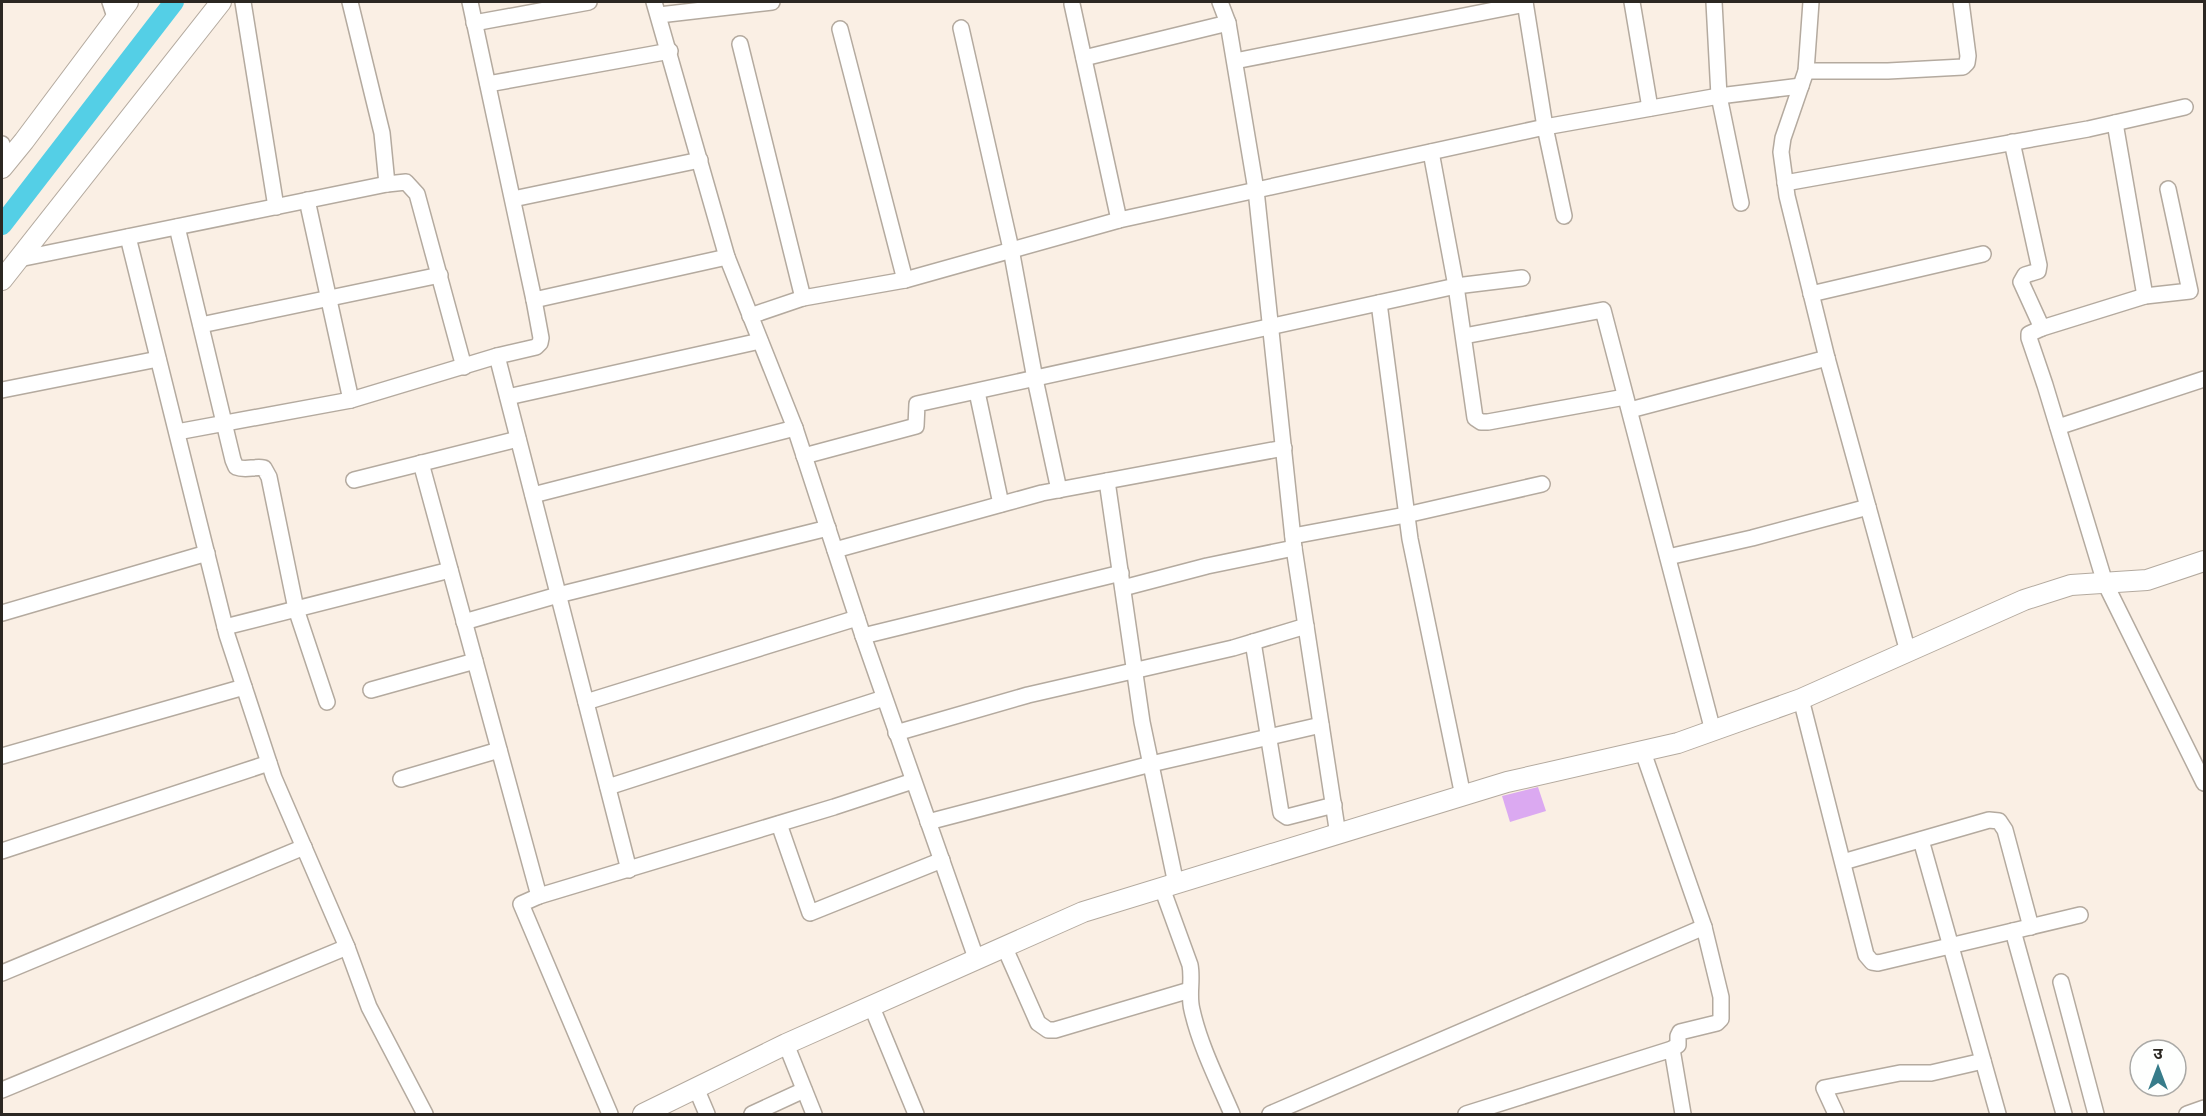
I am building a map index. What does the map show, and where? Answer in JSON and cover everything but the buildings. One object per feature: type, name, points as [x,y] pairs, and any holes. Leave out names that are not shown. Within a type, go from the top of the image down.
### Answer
[{"type":"street","points":[[3,157],[24,141],[112,9],[128,2]]},
{"type":"street","points":[[2,280],[221,2]]},
{"type":"street","points":[[243,2],[276,207]]},
{"type":"street","points":[[350,2],[382,133],[387,184]]},
{"type":"street","points":[[177,432],[351,400],[497,356],[536,347],[540,343],[534,300],[470,2]]},
{"type":"street","points":[[474,23],[589,2]]},
{"type":"street","points":[[772,2],[657,8],[727,256],[795,428],[884,698],[976,958]]},
{"type":"street","points":[[1220,2],[1228,23],[1256,190],[1294,542],[1338,835]]},
{"type":"street","points":[[1632,2],[1650,108]]},
{"type":"street","points":[[1714,2],[1719,96],[1740,203]]},
{"type":"street","points":[[1811,2],[1806,71],[1783,138],[1781,152],[1785,183],[1827,358],[1908,652]]},
{"type":"street","points":[[1806,71],[1888,71],[1963,67],[1967,63],[1968,56],[1961,2]]},
{"type":"street","points":[[1235,61],[1525,3],[1545,127],[1564,216]]},
{"type":"street","points":[[1072,4],[1119,220]]},
{"type":"street","points":[[1084,58],[1228,23]]},
{"type":"street","points":[[961,28],[1011,249],[1035,379],[1059,490]]},
{"type":"street","points":[[840,29],[905,280]]},
{"type":"street","points":[[740,44],[802,298]]},
{"type":"street","points":[[488,84],[670,51]]},
{"type":"street","points":[[750,316],[802,298],[905,280],[1119,220],[1256,190],[1545,127],[1719,96],[1801,86]]},
{"type":"street","points":[[1785,183],[2115,123],[2185,107]]},
{"type":"street","points":[[2115,123],[2145,296]]},
{"type":"street","points":[[2012,142],[2039,265],[2038,271],[2025,275],[2021,282],[2042,328]]},
{"type":"street","points":[[1431,152],[1456,286],[1473,412],[1480,422],[1628,404],[1827,358]]},
{"type":"street","points":[[513,200],[700,160]]},
{"type":"street","points":[[19,259],[406,182],[417,194],[464,367]]},
{"type":"street","points":[[2168,189],[2190,291],[2145,296],[2042,328],[2029,334],[2029,338],[2104,583],[2205,783]]},
{"type":"street","points":[[308,200],[351,400]]},
{"type":"street","points":[[177,227],[236,467],[243,470],[257,466],[264,468],[268,477],[296,609],[327,702]]},
{"type":"street","points":[[128,237],[225,627],[269,763],[347,947],[369,1007],[425,1114]]},
{"type":"street","points":[[1811,294],[1983,254]]},
{"type":"street","points":[[534,300],[727,256]]},
{"type":"street","points":[[201,325],[440,275]]},
{"type":"street","points":[[804,456],[916,426],[917,404],[1456,286],[1522,278]]},
{"type":"street","points":[[1379,303],[1406,515],[1463,796]]},
{"type":"street","points":[[1464,336],[1603,310],[1713,730]]},
{"type":"street","points":[[508,397],[760,341]]},
{"type":"street","points":[[497,356],[629,870]]},
{"type":"street","points":[[2,390],[158,359]]},
{"type":"street","points":[[2058,427],[2205,379]]},
{"type":"street","points":[[977,392],[1000,504]]},
{"type":"street","points":[[533,495],[795,428]]},
{"type":"street","points":[[354,480],[518,439]]},
{"type":"street","points":[[835,549],[1059,490],[1284,448]]},
{"type":"street","points":[[421,464],[539,896]]},
{"type":"street","points":[[1107,481],[1142,722],[1151,764],[1169,886],[1192,976],[1190,1000],[1196,1023],[1232,1114]]},
{"type":"street","points":[[863,636],[1122,580],[1206,566],[1294,542],[1542,484]]},
{"type":"street","points":[[1668,557],[1752,538],[1868,507]]},
{"type":"street","points":[[464,622],[558,595],[828,528]]},
{"type":"street","points":[[2,613],[207,553]]},
{"type":"street","points":[[643,1114],[786,1044],[1083,912],[1507,782],[1678,744],[1801,699],[2024,600],[2071,585],[2147,580],[2205,561]]},
{"type":"street","points":[[225,627],[450,570]]},
{"type":"street","points":[[586,702],[857,618]]},
{"type":"street","points":[[896,733],[1028,695],[1253,642],[1306,626]]},
{"type":"street","points":[[1253,642],[1280,810],[1283,816],[1287,817],[1334,806]]},
{"type":"street","points":[[371,690],[475,661]]},
{"type":"street","points":[[2,756],[244,687]]},
{"type":"street","points":[[608,787],[884,698]]},
{"type":"street","points":[[1801,699],[1868,960],[1878,963],[2080,915]]},
{"type":"street","points":[[928,822],[1151,764],[1321,725]]},
{"type":"street","points":[[401,779],[499,750]]},
{"type":"street","points":[[1466,1114],[1672,1049],[1678,1045],[1680,1032],[1717,1023],[1721,1018],[1721,997],[1704,927],[1643,752]]},
{"type":"street","points":[[2,851],[269,763]]},
{"type":"street","points":[[610,1114],[520,904],[539,896],[913,781]]},
{"type":"street","points":[[1844,862],[1989,820],[1999,821],[2005,830],[2031,927]]},
{"type":"street","points":[[779,824],[810,913],[942,860]]},
{"type":"street","points":[[1921,840],[1998,1114]]},
{"type":"street","points":[[2,973],[304,847]]},
{"type":"street","points":[[1270,1114],[1704,927]]},
{"type":"street","points":[[2013,931],[2064,1114]]},
{"type":"street","points":[[1004,946],[1038,1023],[1048,1030],[1055,1030],[1190,990]]},
{"type":"street","points":[[2,1090],[347,947]]},
{"type":"street","points":[[2061,982],[2096,1114]]},
{"type":"street","points":[[871,1005],[916,1114]]},
{"type":"street","points":[[786,1044],[814,1114]]},
{"type":"street","points":[[1672,1049],[1683,1114]]},
{"type":"street","points":[[1836,1114],[1824,1088],[1900,1073],[1931,1073],[1983,1061]]},
{"type":"street","points":[[696,1088],[707,1114]]},
{"type":"street","points":[[752,1114],[804,1090]]},
{"type":"street","points":[[2187,1114],[2205,1108]]},
{"type":"waterway","points":[[2,225],[174,2]]}]
